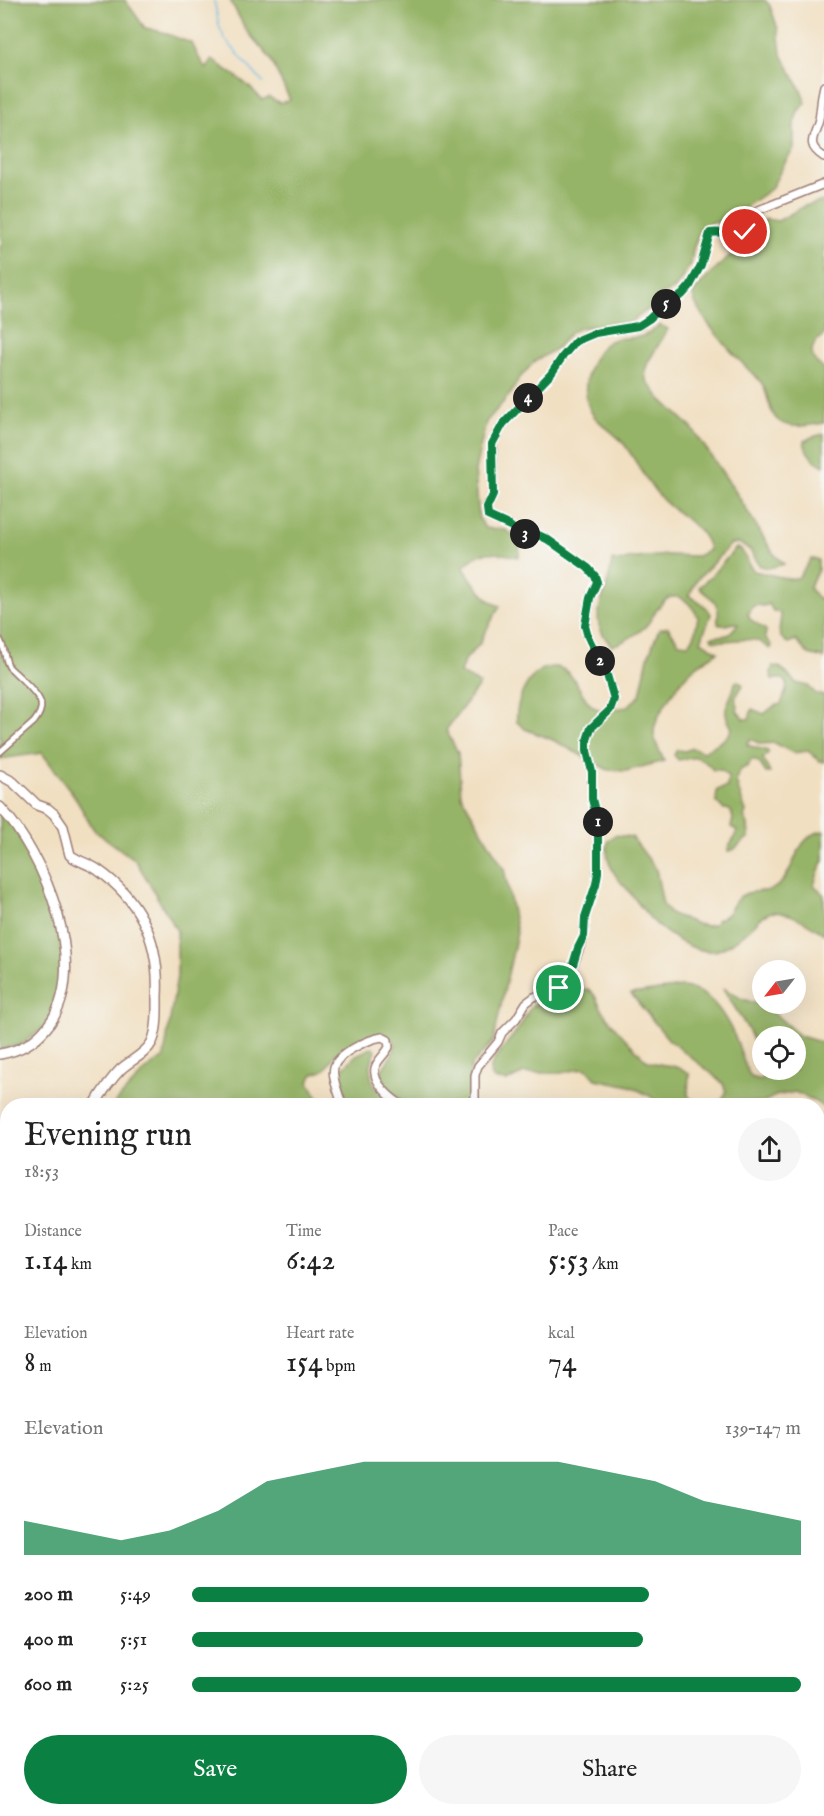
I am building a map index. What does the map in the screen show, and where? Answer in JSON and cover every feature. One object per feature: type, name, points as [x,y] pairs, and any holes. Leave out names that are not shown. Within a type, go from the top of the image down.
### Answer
[{"type":"highway","points":[[0,776],[14,782],[37,805],[54,814],[63,827],[70,855],[97,869],[125,895],[143,920],[154,947],[158,985],[153,1040],[144,1052],[123,1067],[108,1082],[99,1098]]},
{"type":"highway","points":[[0,807],[28,846],[44,876],[61,929],[66,965],[63,996],[52,1021],[29,1044],[0,1054]]},
{"type":"street","points":[[824,86],[820,98],[819,121],[812,140],[814,149],[824,158]]},
{"type":"street","points":[[475,1098],[475,1074],[478,1066],[526,1003],[534,997],[561,987],[568,981],[584,936],[585,917],[596,884],[598,867],[598,823],[592,799],[592,772],[587,740],[591,728],[610,710],[614,699],[607,675],[585,626],[590,598],[597,585],[595,576],[588,568],[547,539],[536,534],[520,534],[510,526],[487,515],[487,508],[493,495],[493,442],[503,424],[551,374],[576,341],[595,333],[638,326],[665,304],[682,295],[690,286],[701,265],[710,233],[742,234],[748,228],[751,216],[756,211],[824,184]]},
{"type":"street","points":[[0,640],[9,667],[38,697],[41,705],[34,722],[0,752]]},
{"type":"street","points":[[340,1098],[334,1073],[335,1064],[354,1047],[368,1040],[382,1037],[388,1040],[389,1047],[376,1066],[375,1074],[393,1098]]},
{"type":"green space","points":[[0,0],[125,0],[145,28],[192,43],[206,69],[212,60],[245,83],[262,100],[269,97],[280,103],[290,100],[270,58],[246,30],[230,0],[765,0],[770,6],[778,29],[781,53],[806,103],[798,111],[794,123],[794,149],[771,189],[725,224],[714,222],[701,226],[691,264],[675,289],[659,296],[653,306],[629,323],[580,328],[571,332],[557,348],[534,362],[486,422],[475,470],[479,518],[485,528],[506,530],[520,541],[519,557],[495,553],[483,554],[470,560],[463,567],[484,595],[500,606],[481,642],[464,661],[460,673],[480,684],[446,730],[458,753],[461,795],[504,869],[517,933],[493,1042],[471,1066],[471,1098],[398,1098],[388,1087],[381,1071],[392,1055],[396,1044],[383,1035],[375,1035],[349,1044],[334,1056],[325,1069],[312,1075],[309,1082],[318,1098],[120,1098],[146,1070],[164,1057],[177,976],[177,931],[136,861],[94,830],[73,794],[42,753],[0,759],[0,246],[2,243],[0,235]]},
{"type":"green space","points":[[824,201],[824,335],[815,343],[812,352],[815,361],[824,369],[824,423],[789,425],[775,418],[761,382],[714,331],[694,301],[693,293],[766,219],[778,221],[804,206]]},
{"type":"green space","points":[[660,325],[668,329],[648,362],[645,371],[646,380],[660,398],[692,428],[735,491],[773,553],[784,564],[769,568],[760,566],[750,550],[739,543],[731,544],[697,580],[689,596],[706,607],[711,614],[701,641],[718,652],[688,673],[662,709],[654,735],[664,761],[626,771],[608,770],[553,740],[525,729],[517,722],[517,713],[527,684],[541,670],[550,667],[566,671],[592,706],[598,709],[625,707],[640,695],[648,657],[659,629],[668,627],[679,643],[688,644],[694,637],[698,617],[689,604],[678,597],[667,599],[638,633],[612,646],[601,632],[598,618],[612,560],[619,562],[667,555],[697,556],[709,550],[707,542],[697,528],[658,494],[624,444],[594,416],[586,399],[589,369],[593,359],[605,344],[614,339],[645,335]]},
{"type":"green space","points":[[824,434],[824,466],[806,450],[804,441]]},
{"type":"green space","points":[[736,548],[741,549],[754,571],[790,579],[798,578],[811,559],[818,560],[818,570],[809,588],[818,598],[824,599],[824,659],[807,653],[796,640],[788,643],[781,637],[780,613],[773,611],[769,604],[756,605],[748,614],[750,619],[766,630],[765,638],[771,645],[770,649],[752,640],[712,640],[711,637],[728,635],[738,624],[718,624],[717,605],[699,587]]},
{"type":"green space","points":[[773,666],[781,668],[796,683],[808,686],[816,694],[824,695],[824,762],[808,751],[793,753],[775,743],[761,744],[750,739],[747,745],[768,751],[763,758],[770,773],[766,773],[759,762],[752,759],[748,766],[740,770],[736,780],[746,811],[744,817],[748,825],[749,837],[733,850],[728,851],[737,831],[731,827],[733,819],[731,811],[723,809],[716,802],[717,790],[727,787],[728,777],[721,770],[713,770],[697,757],[678,760],[674,755],[677,750],[685,751],[692,748],[704,752],[729,734],[732,728],[726,710],[737,681],[743,685],[735,698],[737,711],[744,719],[749,719],[752,709],[764,714],[774,706],[781,704],[787,685],[784,680],[772,680]]},
{"type":"green space","points":[[0,811],[14,826],[60,916],[67,968],[56,1017],[23,1044],[0,1050]]},
{"type":"green space","points":[[824,832],[824,861],[814,885],[824,895],[824,934],[794,917],[770,912],[732,943],[715,951],[693,948],[656,924],[616,876],[607,854],[608,841],[615,835],[632,837],[656,869],[663,905],[669,913],[706,926],[715,924],[717,920],[726,915],[740,896],[769,890],[780,884],[803,844],[808,838]]},
{"type":"green space","points":[[681,987],[700,992],[726,1019],[752,1080],[806,1080],[806,1038],[824,1043],[824,1098],[808,1098],[795,1092],[771,1098],[723,1098],[726,1092],[723,1084],[669,1040],[631,994]]},
{"type":"green space","points":[[723,988],[752,1002],[752,1014],[777,1016],[788,1026],[752,1026],[752,1038]]},
{"type":"green space","points":[[588,989],[591,991],[611,1022],[646,1060],[679,1068],[689,1073],[688,1095],[690,1098],[652,1098],[630,1086],[596,1079],[584,1068],[561,1073],[524,1073],[507,1081],[493,1078],[491,1067],[494,1060],[519,1028],[530,1008],[547,999]]},
{"type":"green space","points":[[371,1048],[376,1051],[371,1064],[371,1077],[384,1098],[345,1098],[340,1071],[356,1055]]},
{"type":"waterway","points":[[214,0],[219,26],[225,39],[263,83]]},
{"type":"route","points":[[559,988],[569,978],[584,936],[585,917],[597,879],[598,823],[592,799],[592,772],[586,746],[587,736],[595,723],[610,710],[614,699],[607,675],[585,626],[590,598],[597,585],[596,579],[588,568],[547,539],[536,534],[520,534],[510,526],[488,516],[486,512],[493,495],[492,444],[503,424],[551,374],[576,341],[595,333],[629,328],[644,323],[665,304],[687,291],[701,265],[710,233],[739,235],[745,232]]}]
